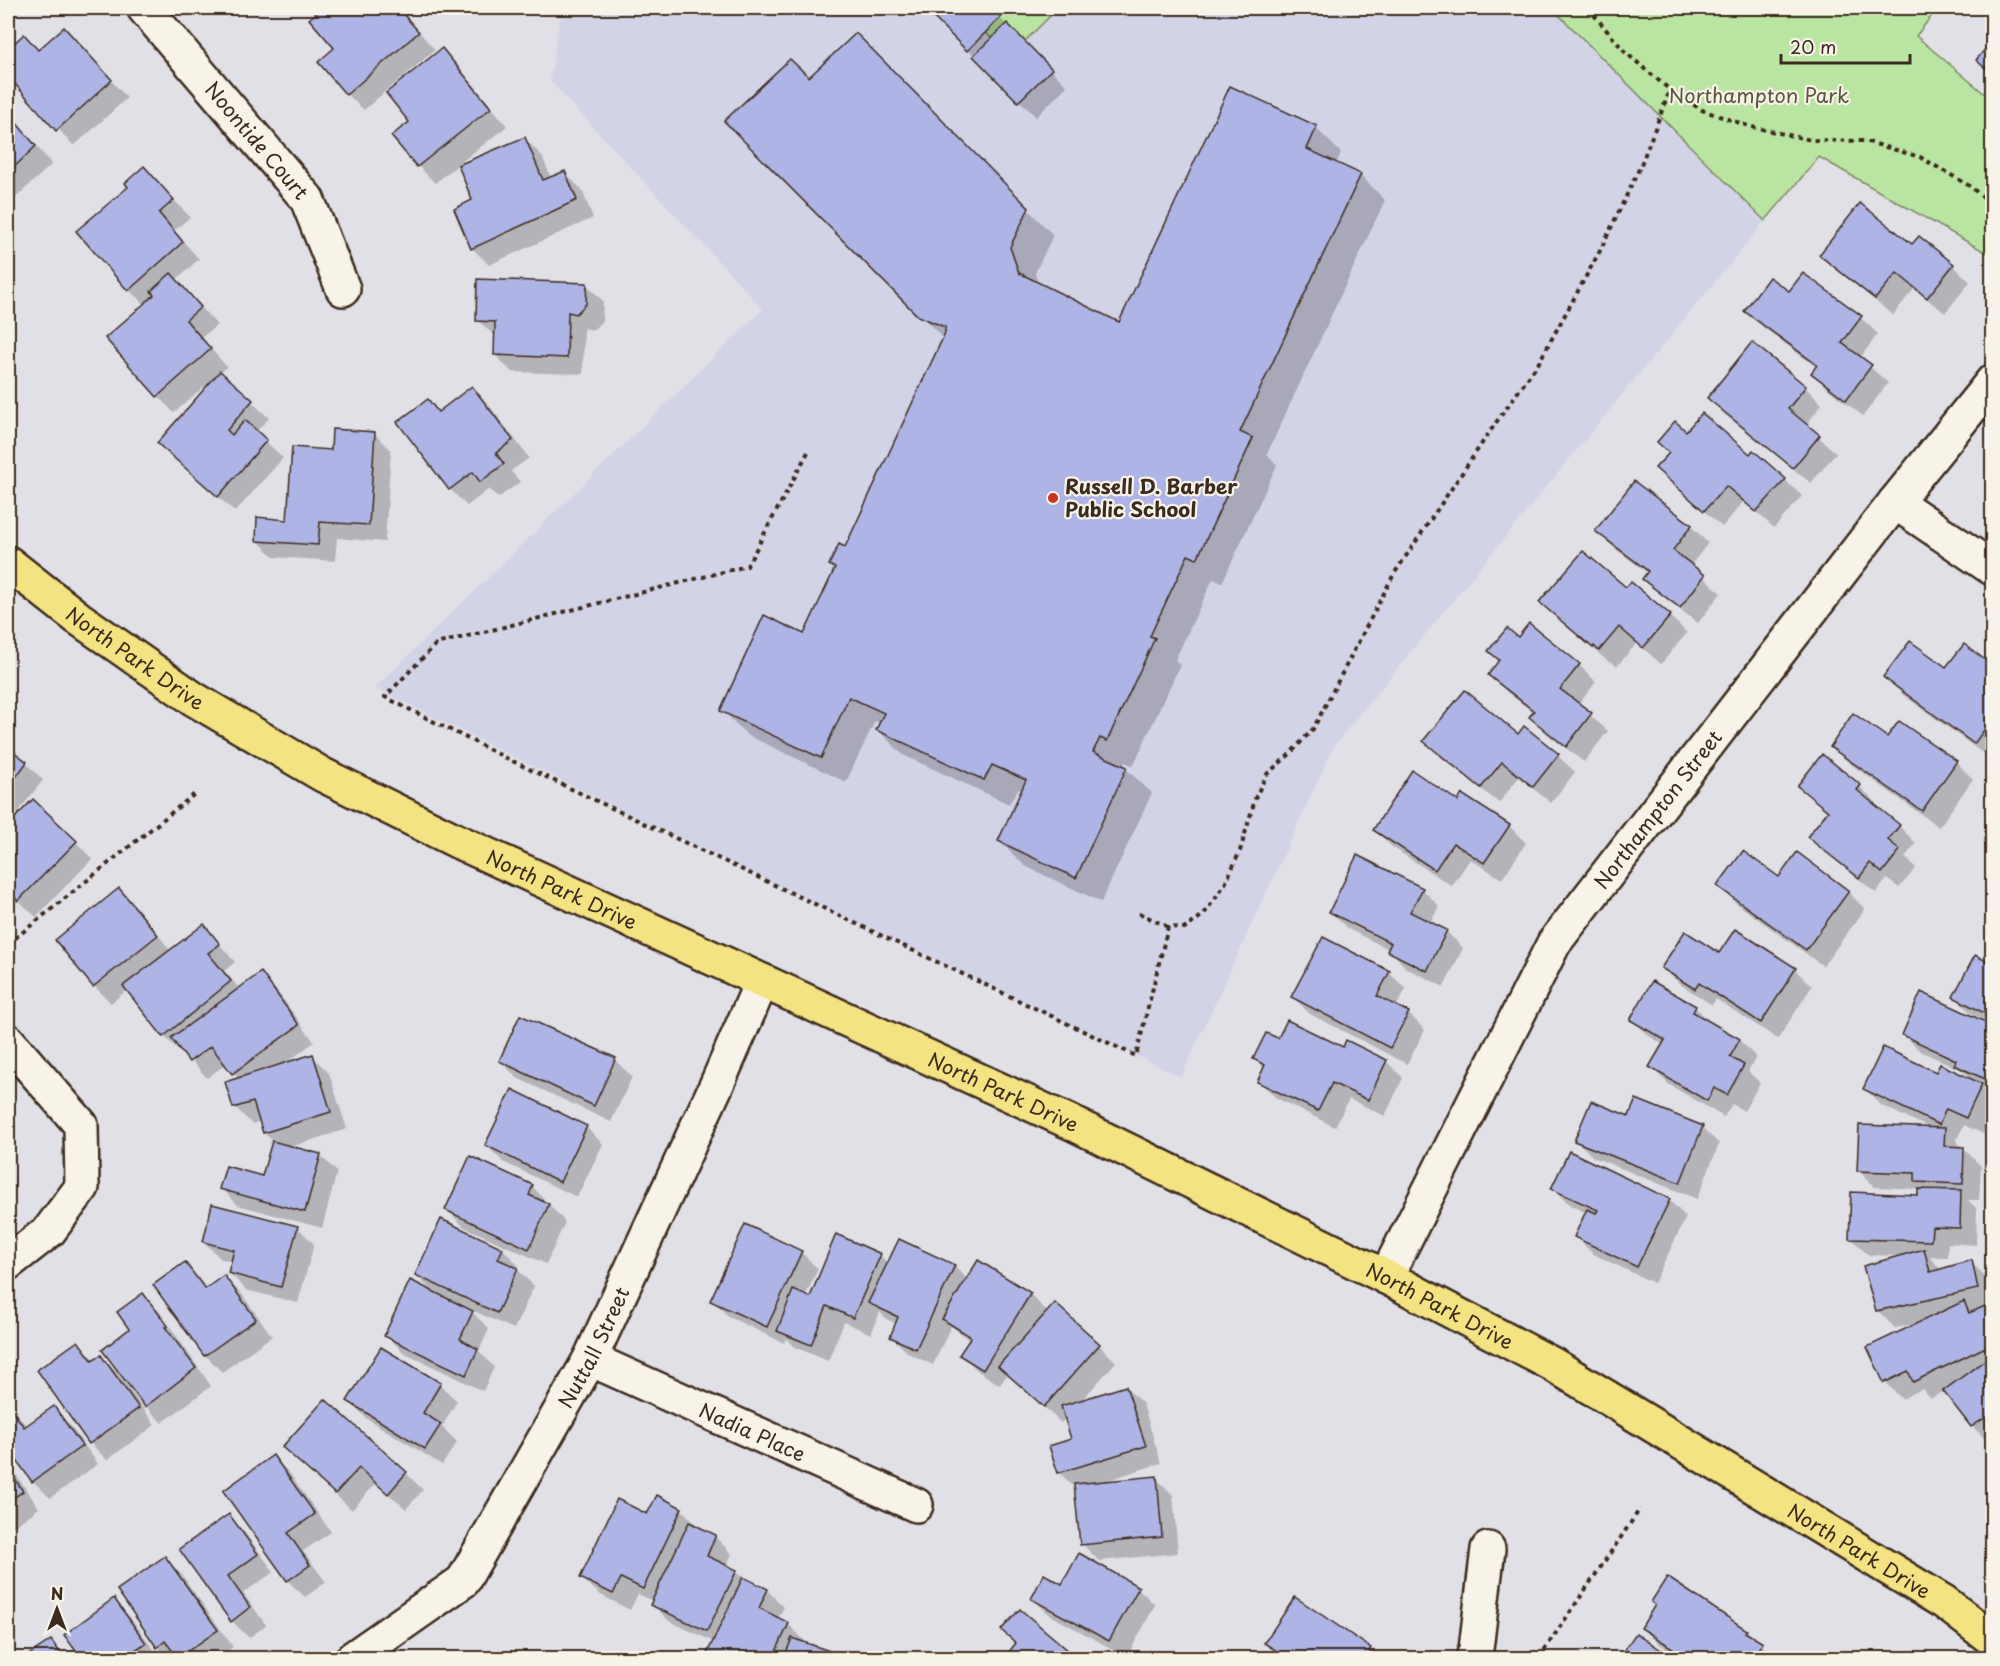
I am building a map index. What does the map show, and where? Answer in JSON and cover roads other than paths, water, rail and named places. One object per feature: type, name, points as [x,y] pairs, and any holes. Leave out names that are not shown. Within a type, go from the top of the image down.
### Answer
[{"type":"main road","name":"North Park Drive","points":[[8,563],[78,618],[194,699],[323,775],[459,842],[1072,1123],[1386,1277],[1552,1364],[1944,1602],[1992,1639]]},
{"type":"street","name":"Noontide Court","points":[[144,8],[307,199],[343,289]]},
{"type":"street","name":"Northampton Street","points":[[1386,1277],[1554,943],[1895,502],[1992,381]]},
{"type":"street","points":[[1895,502],[1992,568]]},
{"type":"street","name":"Nuttall Street","points":[[353,1659],[463,1581],[590,1359],[762,981]]},
{"type":"street","points":[[8,1041],[81,1125],[82,1187],[49,1231],[8,1263]]},
{"type":"street","name":"Nadia Place","points":[[590,1359],[916,1505]]},
{"type":"street","points":[[1473,1659],[1488,1549]]},
{"type":"place","name":"Russell D. Barber Public School","points":[[1053,498]]},
{"type":"park label","name":"Northampton Park","points":[[1759,95]]}]
